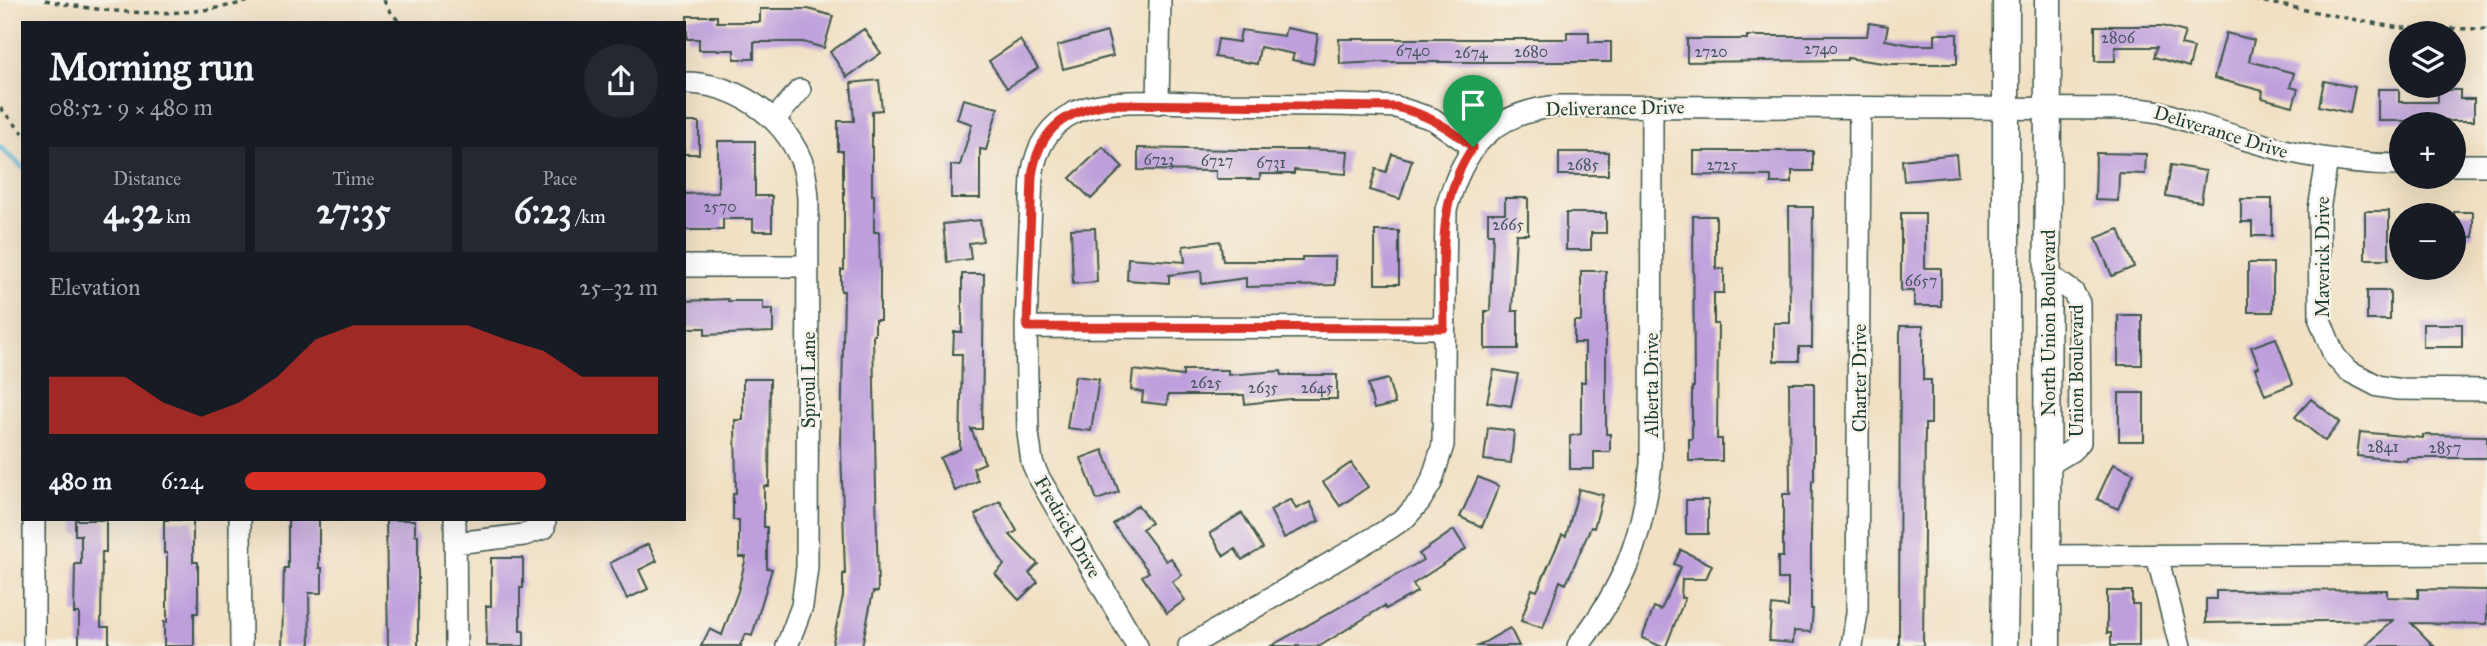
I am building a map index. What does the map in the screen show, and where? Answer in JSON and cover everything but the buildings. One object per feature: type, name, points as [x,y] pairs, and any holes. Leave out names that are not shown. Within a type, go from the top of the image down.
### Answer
[{"type":"main road","points":[[2004,646],[2006,0]]},
{"type":"main road","name":"North Union Boulevard","points":[[2047,646],[2048,0]]},
{"type":"street","points":[[1158,103],[1160,0]]},
{"type":"street","name":"Sproul Lane","points":[[686,83],[729,91],[761,107],[793,146],[806,176],[807,567],[802,606],[787,646]]},
{"type":"street","points":[[774,120],[800,90]]},
{"type":"street","name":"Fredrick Drive","points":[[1137,646],[1044,488],[1032,462],[1028,433],[1027,327],[1032,176],[1041,144],[1059,121],[1090,107],[1158,103],[1396,107],[1433,119],[1473,147]]},
{"type":"street","name":"Deliverance Drive","points":[[1189,646],[1387,530],[1406,517],[1431,483],[1443,445],[1446,210],[1462,163],[1473,147],[1504,121],[1539,108],[1652,106],[2139,109],[2160,113],[2287,153],[2327,160],[2389,165]]},
{"type":"street","name":"Alberta Drive","points":[[1578,646],[1617,589],[1639,535],[1648,489],[1651,464],[1652,106]]},
{"type":"street","name":"Charter Drive","points":[[1852,646],[1857,613],[1860,108]]},
{"type":"street","name":"Maverick Drive","points":[[2327,160],[2319,210],[2320,320],[2334,355],[2347,370],[2378,386],[2396,389],[2487,390]]},
{"type":"street","points":[[2466,165],[2487,165]]},
{"type":"street","points":[[686,266],[808,266]]},
{"type":"street","points":[[1027,327],[1444,328]]},
{"type":"street","points":[[34,521],[34,646]]},
{"type":"street","points":[[240,521],[241,646]]},
{"type":"street","points":[[455,521],[456,646]]},
{"type":"street","points":[[455,543],[524,535],[544,528],[545,521]]},
{"type":"street","points":[[2048,556],[2487,554]]},
{"type":"street","points":[[2157,556],[2180,646]]},
{"type":"path","points":[[45,0],[147,13],[224,7],[253,0]]},
{"type":"path","points":[[384,0],[398,21]]},
{"type":"path","points":[[2254,0],[2399,28],[2487,29]]},
{"type":"path","points":[[0,108],[21,132]]},
{"type":"waterway","points":[[0,147],[21,166]]},
{"type":"route","points":[[1158,103],[1396,107],[1433,119],[1473,147],[1455,178],[1446,210],[1444,328],[1027,327],[1032,176],[1035,159],[1050,130],[1073,113],[1107,104],[1158,103]]}]
